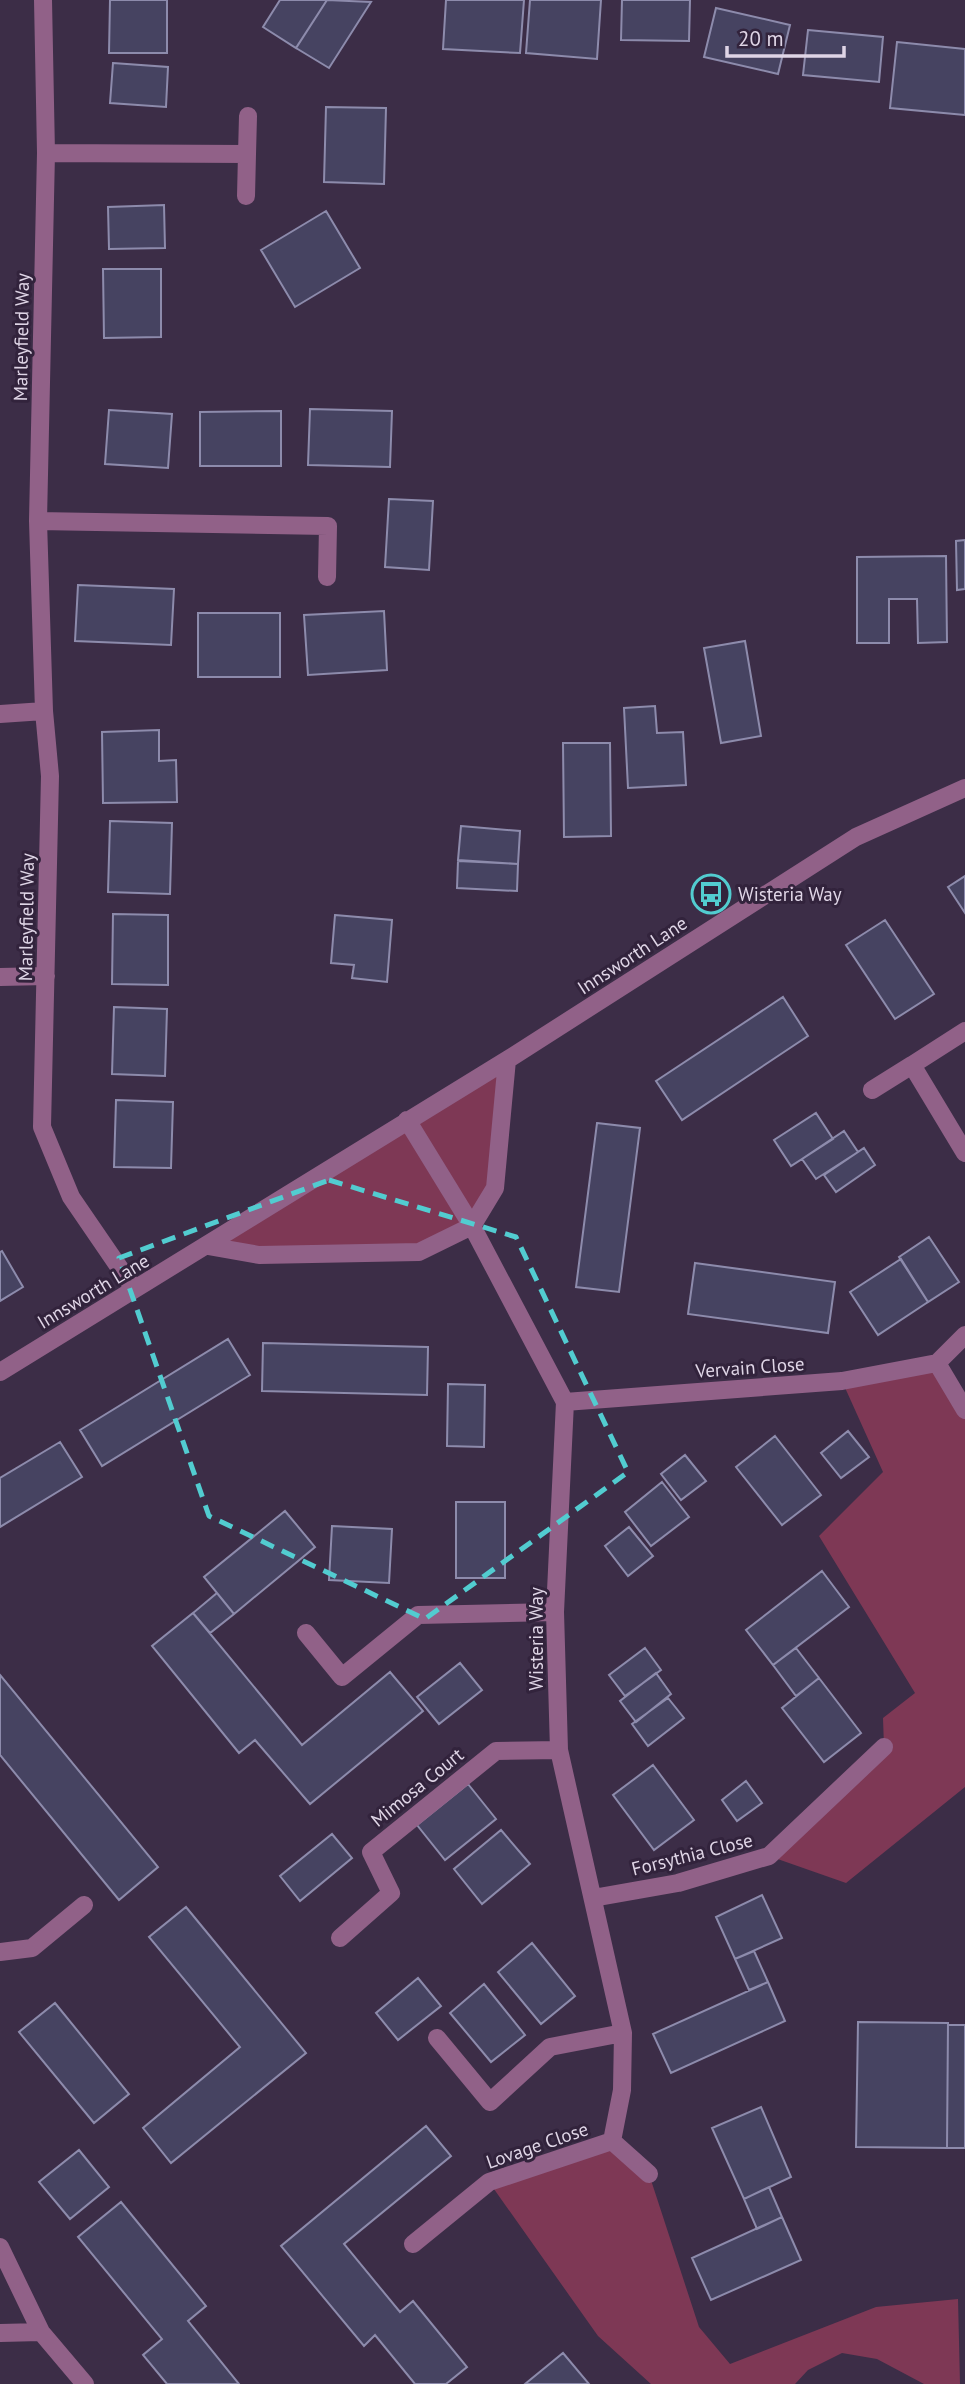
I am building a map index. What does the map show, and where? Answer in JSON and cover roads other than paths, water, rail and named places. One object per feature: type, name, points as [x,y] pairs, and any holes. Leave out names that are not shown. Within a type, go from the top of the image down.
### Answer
[{"type":"street","name":"Marleyfield Way","points":[[43,0],[46,153],[38,521],[44,711],[50,776],[41,1127],[71,1196],[134,1289]]},
{"type":"street","points":[[246,196],[248,116]]},
{"type":"street","points":[[46,153],[247,154]]},
{"type":"street","points":[[38,521],[328,526],[327,577]]},
{"type":"street","points":[[0,714],[44,711]]},
{"type":"street","name":"Innsworth Lane","points":[[0,1372],[507,1060],[856,837],[965,788]]},
{"type":"street","points":[[0,976],[46,976]]},
{"type":"street","points":[[872,1090],[965,1031]]},
{"type":"street","points":[[208,1246],[259,1255],[419,1252],[472,1226],[495,1188],[507,1060]]},
{"type":"street","points":[[912,1065],[965,1153]]},
{"type":"street","points":[[407,1120],[472,1226],[565,1402]]},
{"type":"street","points":[[965,1335],[937,1363],[965,1410]]},
{"type":"street","name":"Vervain Close","points":[[565,1402],[842,1381],[937,1363]]},
{"type":"street","name":"Wisteria Way","points":[[565,1402],[555,1612],[559,1750],[623,2033],[622,2090],[612,2141]]},
{"type":"street","points":[[306,1633],[342,1677],[418,1615],[555,1612]]},
{"type":"street","name":"Forsythia Close","points":[[593,1898],[678,1883],[769,1856],[884,1747]]},
{"type":"street","name":"Mimosa Court","points":[[340,1938],[391,1893],[371,1852],[496,1751],[559,1750]]},
{"type":"street","points":[[0,1952],[32,1948],[83,1905]]},
{"type":"street","points":[[437,2038],[491,2102],[550,2047],[623,2033]]},
{"type":"street","points":[[612,2141],[649,2174]]},
{"type":"street","name":"Lovage Close","points":[[413,2245],[489,2182],[612,2141]]},
{"type":"street","points":[[0,2247],[41,2332],[85,2384]]},
{"type":"street","points":[[0,2333],[41,2332]]},
{"type":"place","name":"Wisteria Way","points":[[711,894]]}]
